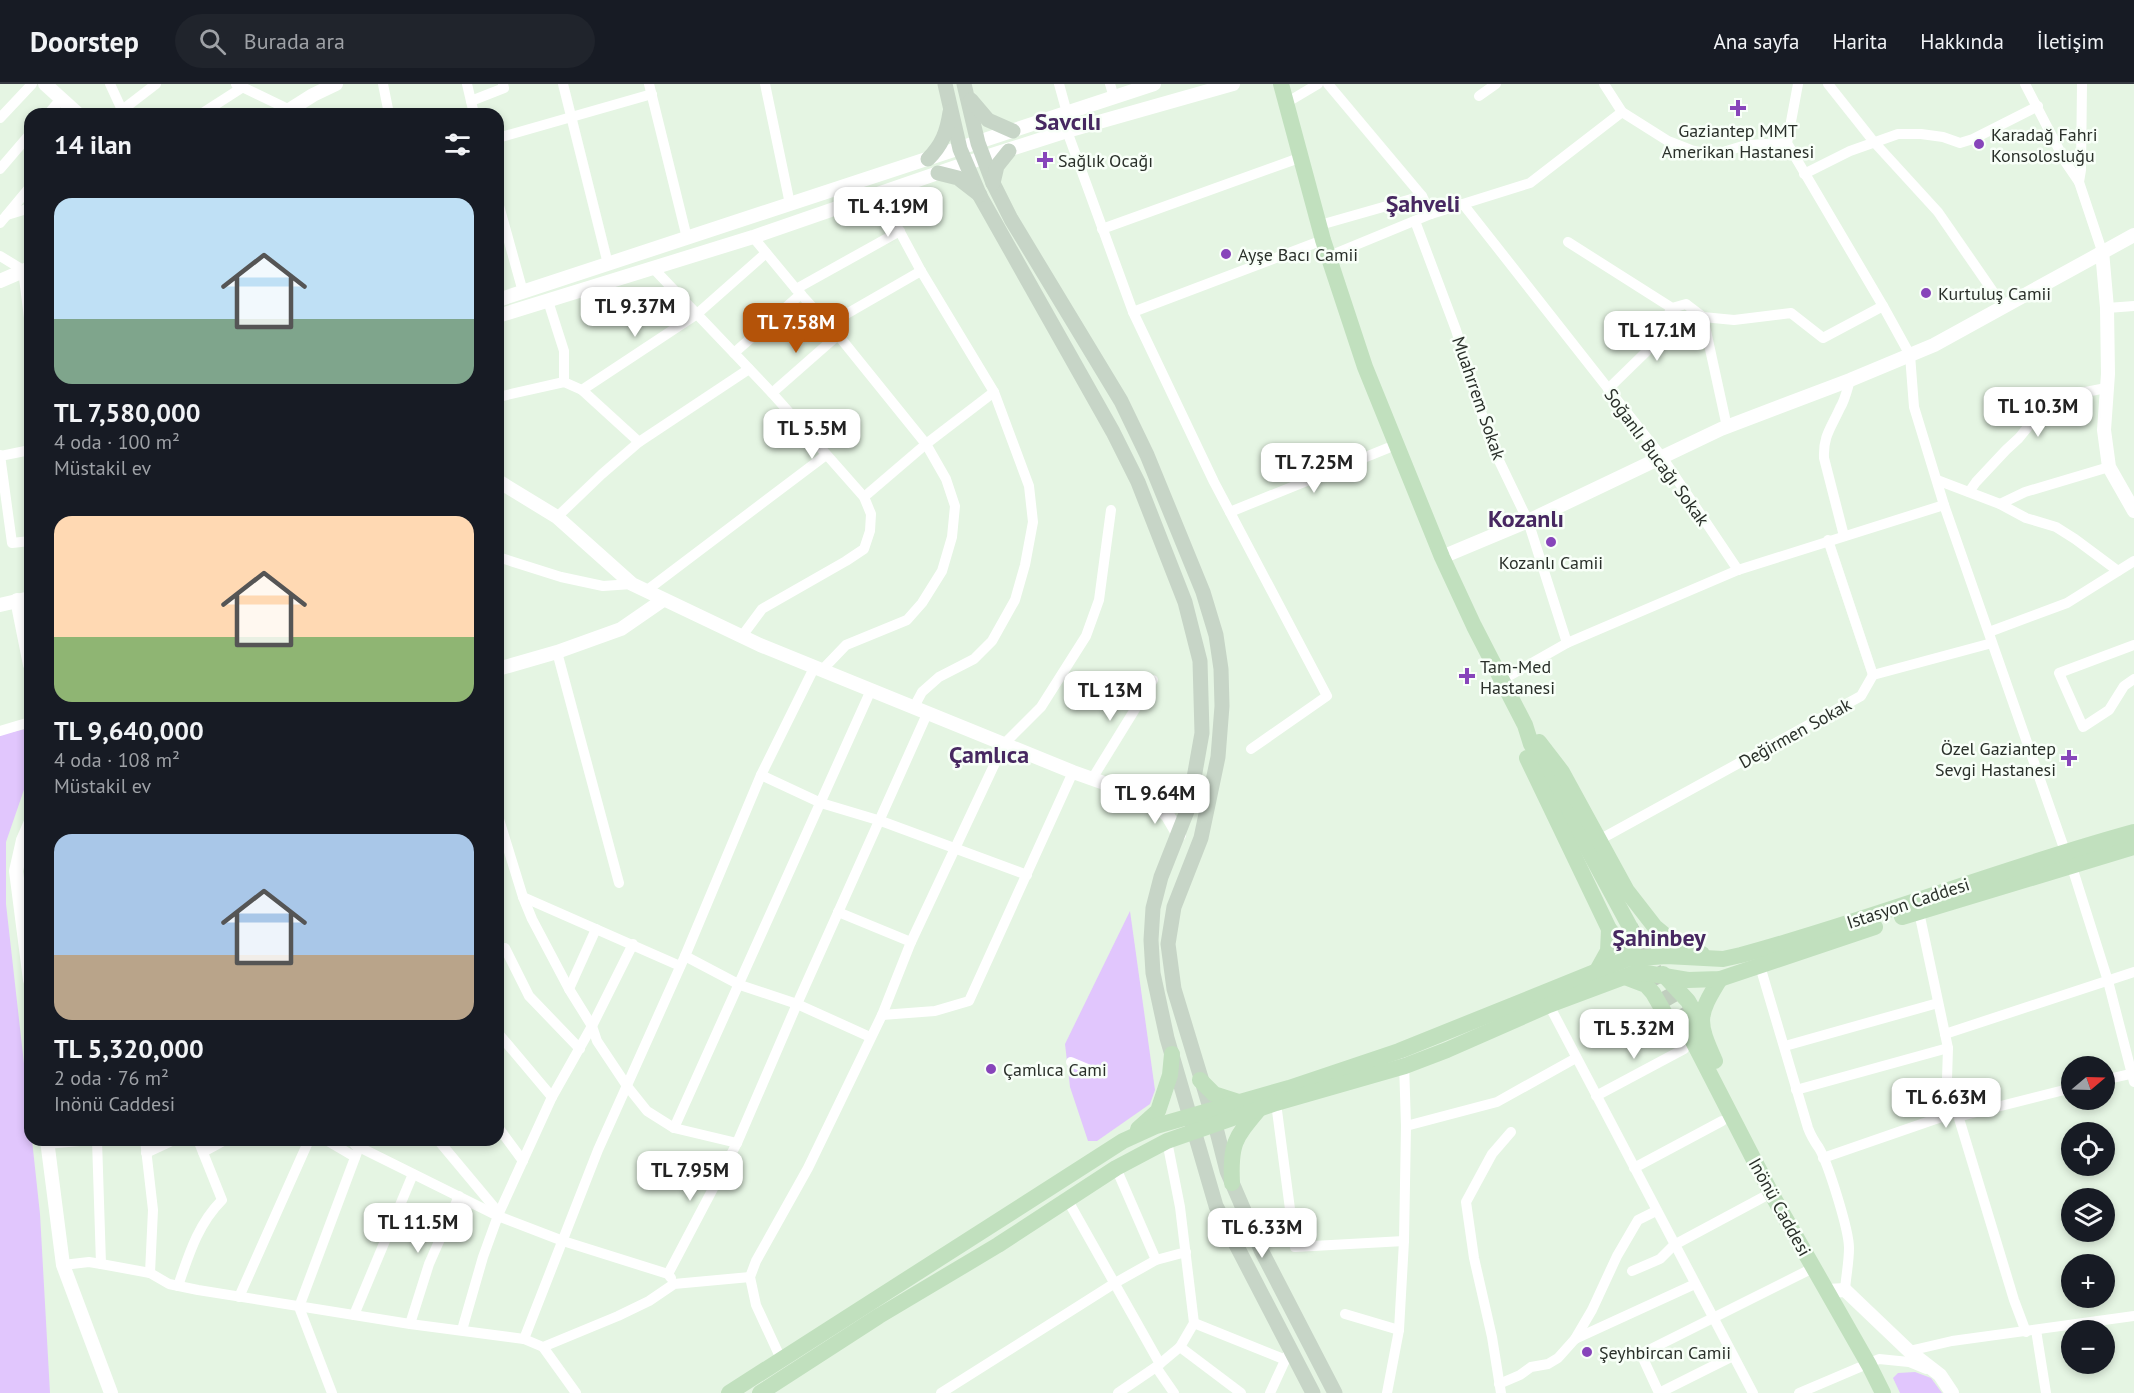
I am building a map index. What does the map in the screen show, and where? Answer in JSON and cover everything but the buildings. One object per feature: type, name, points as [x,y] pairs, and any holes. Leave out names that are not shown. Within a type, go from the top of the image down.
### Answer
[{"type":"main road","points":[[945,84],[960,148],[981,196],[1118,442],[1138,482],[1185,602],[1200,661],[1202,733],[1189,806],[1161,877],[1153,908],[1151,940],[1153,973],[1172,1054],[1216,1206],[1288,1354],[1314,1393]]},
{"type":"main road","points":[[1273,84],[1388,448],[1430,554],[1463,628],[1492,685],[1531,744],[1630,927]]},
{"type":"main road","points":[[1281,84],[1298,158]]},
{"type":"main road","points":[[965,88],[974,105],[988,120],[1013,131]]},
{"type":"main road","points":[[965,88],[978,142],[993,183],[1011,219],[1121,401],[1147,454],[1203,592],[1216,635],[1221,669],[1222,706],[1218,757],[1209,809],[1201,838],[1174,907],[1168,944],[1174,989],[1227,1171],[1279,1287],[1335,1393]]},
{"type":"main road","points":[[928,159],[940,147],[948,127],[950,106]]},
{"type":"main road","points":[[993,183],[997,166],[1009,151]]},
{"type":"main road","points":[[938,173],[958,178],[981,196]]},
{"type":"main road","points":[[1322,241],[1365,367],[1442,557],[1502,680],[1521,727],[1535,776],[1609,929],[1637,957],[1666,977],[1688,1001],[1700,1022],[1710,1052],[1742,1114],[1765,1168],[1771,1193]]},
{"type":"main road","points":[[1521,727],[1562,772],[1627,891],[1655,927],[1668,937],[1708,957]]},
{"type":"main road","name":"Istasyon Caddesi","points":[[1402,1058],[1598,969],[1627,959],[1679,956],[1724,959],[1793,941],[2065,851],[2134,832]]},
{"type":"main road","points":[[1212,1118],[1239,1102],[1402,1058],[1447,1050],[1549,1005],[1632,974],[1646,973],[1688,980],[1720,979],[1919,912],[2134,847]]},
{"type":"main road","points":[[1598,969],[1608,951],[1609,929]]},
{"type":"main road","points":[[1624,977],[1646,986],[1653,993],[1747,1170],[1771,1193]]},
{"type":"main road","points":[[1700,1022],[1707,1001],[1720,979]]},
{"type":"main road","name":"Inönü Caddesi","points":[[1681,1018],[1771,1193],[1883,1393]]},
{"type":"main road","points":[[1123,1141],[1158,1111],[1170,1075],[1172,1054]]},
{"type":"main road","points":[[729,1393],[1123,1141],[1156,1126],[1193,1123],[1260,1109],[1402,1058]]},
{"type":"main road","points":[[1200,1080],[1214,1094],[1239,1102]]},
{"type":"main road","points":[[1232,1183],[1231,1166],[1236,1137],[1260,1109]]},
{"type":"main road","points":[[760,1393],[879,1316],[998,1245],[1116,1168],[1193,1123]]},
{"type":"street","points":[[0,118],[32,84]]},
{"type":"street","points":[[45,84],[71,108]]},
{"type":"street","points":[[110,84],[119,108]]},
{"type":"street","points":[[125,108],[156,84]]},
{"type":"street","points":[[293,108],[333,84]]},
{"type":"street","points":[[383,84],[388,108]]},
{"type":"street","points":[[467,84],[472,108]]},
{"type":"street","points":[[471,102],[504,88],[502,84]]},
{"type":"street","points":[[564,84],[608,264]]},
{"type":"street","points":[[765,84],[790,204]]},
{"type":"street","points":[[1059,84],[1067,113]]},
{"type":"street","points":[[504,298],[1067,113],[1112,91],[1154,84]]},
{"type":"street","points":[[504,314],[753,237],[1067,131],[1233,84]]},
{"type":"street","points":[[1286,103],[1318,84]]},
{"type":"street","points":[[1328,84],[1422,196],[1431,214]]},
{"type":"street","points":[[1479,96],[1496,84]]},
{"type":"street","points":[[1604,84],[1622,112],[1668,141],[1699,152],[1715,153],[1746,145],[1786,143]]},
{"type":"street","points":[[1798,84],[1795,109],[1786,143],[1910,355],[1914,407],[1936,480],[2065,851]]},
{"type":"street","points":[[1828,84],[1874,142],[1938,212],[2003,306]]},
{"type":"street","points":[[2025,84],[2066,164],[2079,182],[2102,251],[2107,308],[2104,430],[2109,466],[2134,511]]},
{"type":"street","points":[[2079,182],[2082,84]]},
{"type":"street","points":[[209,108],[240,86],[279,108]]},
{"type":"street","points":[[504,136],[651,89],[687,238]]},
{"type":"street","points":[[53,108],[61,99]]},
{"type":"street","points":[[1804,174],[1850,151],[1898,134],[1943,137],[1960,143],[1973,139],[2038,106]]},
{"type":"street","points":[[1322,241],[1415,221],[1530,183],[1622,112]]},
{"type":"street","points":[[1067,131],[1133,312],[1194,442],[1327,696],[1251,749]]},
{"type":"street","points":[[0,169],[24,142]]},
{"type":"street","points":[[1102,229],[1298,158]]},
{"type":"street","points":[[879,193],[921,271],[994,392],[1029,486],[1033,522],[1025,565],[1015,600],[992,641],[974,659],[939,677],[922,692],[914,707]]},
{"type":"street","points":[[3,219],[24,194]]},
{"type":"street","points":[[1133,312],[1322,241],[1422,196]]},
{"type":"street","name":"Soğanlı Bucağı Sokak","points":[[1463,204],[1662,457],[1738,570]]},
{"type":"street","points":[[3,219],[24,210]]},
{"type":"street","name":"Muahrrem Sokak","points":[[1415,221],[1456,330],[1491,444],[1528,521],[1567,643]]},
{"type":"street","points":[[504,224],[523,292]]},
{"type":"street","points":[[734,353],[799,292],[900,231]]},
{"type":"street","points":[[1442,557],[1528,521],[1727,427],[1934,345],[2134,235]]},
{"type":"street","points":[[524,1339],[598,1150],[761,775],[819,667],[846,645],[907,620],[922,603],[942,571],[952,537],[955,506],[946,479],[926,444],[829,324],[753,237]]},
{"type":"street","points":[[1569,242],[1672,308]]},
{"type":"street","points":[[582,390],[697,314],[766,253]]},
{"type":"street","points":[[0,256],[24,269]]},
{"type":"street","points":[[653,268],[772,393],[864,497],[871,514],[870,531],[864,549],[762,609],[742,636]]},
{"type":"street","points":[[829,324],[921,271]]},
{"type":"street","points":[[0,281],[24,272]]},
{"type":"street","points":[[548,302],[564,351],[564,382]]},
{"type":"street","points":[[1608,389],[1646,352],[1672,308],[1686,304],[1703,317],[1734,320],[1791,313],[1823,338],[1883,306]]},
{"type":"street","points":[[2107,308],[2134,306]]},
{"type":"street","points":[[1703,317],[1727,427]]},
{"type":"street","points":[[772,393],[838,335]]},
{"type":"street","points":[[557,517],[639,442],[749,369]]},
{"type":"street","points":[[1844,536],[1824,458],[1824,447],[1825,436],[1842,406],[1850,380]]},
{"type":"street","points":[[504,397],[564,382],[582,390],[639,442]]},
{"type":"street","points":[[1969,492],[2019,438],[2050,399],[2106,388]]},
{"type":"street","points":[[864,497],[926,444],[994,392]]},
{"type":"street","points":[[1230,512],[1388,448]]},
{"type":"street","points":[[24,451],[0,456],[12,543],[24,542]]},
{"type":"street","points":[[646,591],[826,455]]},
{"type":"street","points":[[2000,504],[2025,492],[2109,466]]},
{"type":"street","points":[[1936,480],[2000,504],[2026,518],[2056,527],[2118,572]]},
{"type":"street","points":[[504,485],[557,517],[632,584],[742,636],[927,714],[1073,772],[1152,800],[1168,816],[1179,835]]},
{"type":"street","points":[[1502,680],[1567,643],[1738,570],[1944,505]]},
{"type":"street","points":[[781,1359],[756,1305],[750,1277],[756,1261],[808,1168],[882,1015],[911,942],[1004,744],[1041,707],[1086,636],[1099,600],[1111,510]]},
{"type":"street","points":[[1828,540],[1873,675],[1990,637],[2067,603],[2134,561]]},
{"type":"street","points":[[504,559],[561,577],[603,586],[632,584]]},
{"type":"street","points":[[0,605],[24,599]]},
{"type":"street","points":[[504,667],[557,652],[621,629],[663,600]]},
{"type":"street","points":[[2134,647],[2059,672],[2083,727],[2109,710],[2124,686],[2134,679]]},
{"type":"street","points":[[557,652],[619,883]]},
{"type":"street","name":"Değirmen Sokak","points":[[1599,840],[1862,696],[1873,675]]},
{"type":"street","points":[[1092,779],[1153,680]]},
{"type":"street","points":[[674,1128],[871,690]]},
{"type":"street","points":[[668,1274],[737,1143],[927,714]]},
{"type":"street","points":[[0,730],[24,724]]},
{"type":"street","points":[[882,1015],[935,1011],[969,1001],[1073,772]]},
{"type":"street","points":[[761,775],[821,803],[881,821],[1027,875]]},
{"type":"street","points":[[1152,800],[1176,792],[1194,779]]},
{"type":"street","points":[[504,835],[523,897],[569,989],[592,1026],[597,1041],[627,1086],[647,1111],[674,1128],[737,1143]]},
{"type":"street","points":[[23,840],[16,871],[24,925]]},
{"type":"street","points":[[2072,867],[2108,981],[2133,1076],[2115,1078]]},
{"type":"street","points":[[523,897],[633,944],[797,1004],[870,1037]]},
{"type":"street","points":[[838,912],[911,942]]},
{"type":"street","points":[[1919,912],[1948,1048],[1947,1079],[2014,1300],[2031,1331],[2046,1393]]},
{"type":"street","points":[[569,989],[596,929]]},
{"type":"street","points":[[462,1330],[483,1257],[499,1215],[552,1097],[580,1049],[633,944]]},
{"type":"street","points":[[505,948],[529,996],[580,1049]]},
{"type":"street","points":[[1760,966],[1813,1143],[1823,1158],[1837,1197],[1849,1246],[1845,1290]]},
{"type":"street","points":[[1945,1034],[2134,972]]},
{"type":"street","points":[[1785,1046],[1938,1003]]},
{"type":"street","points":[[1549,1005],[1753,1393]]},
{"type":"street","points":[[504,1040],[552,1097]]},
{"type":"street","points":[[1796,1090],[1948,1048]]},
{"type":"street","points":[[1596,1096],[1684,1049]]},
{"type":"street","points":[[1387,1393],[1399,1330],[1404,1241],[1406,1126],[1402,1058]]},
{"type":"street","points":[[1406,1126],[1497,1102],[1576,1058]]},
{"type":"street","points":[[1071,1062],[1090,1070]]},
{"type":"street","points":[[1823,1158],[1956,1112],[1965,1115],[2061,1091]]},
{"type":"street","points":[[1276,1103],[1295,1247],[1404,1241]]},
{"type":"street","points":[[1634,1168],[1722,1121]]},
{"type":"street","points":[[1511,1132],[1492,1154],[1466,1202],[1474,1258],[1492,1337],[1500,1389],[1531,1367],[1548,1364],[1558,1358],[1575,1339],[1638,1220],[1656,1211]]},
{"type":"street","points":[[504,1135],[523,1161]]},
{"type":"street","points":[[1118,1393],[1180,1347],[1194,1323],[1186,1252],[1167,1140]]},
{"type":"street","points":[[48,1146],[63,1265],[111,1393]]},
{"type":"street","points":[[97,1146],[101,1264]]},
{"type":"street","points":[[146,1146],[153,1210],[150,1273]]},
{"type":"street","points":[[147,1153],[162,1146]]},
{"type":"street","points":[[178,1286],[198,1231],[210,1212],[222,1200],[200,1146]]},
{"type":"street","points":[[203,1152],[214,1146]]},
{"type":"street","points":[[239,1297],[306,1146]]},
{"type":"street","points":[[443,1146],[499,1215]]},
{"type":"street","points":[[332,1393],[299,1306],[356,1148],[499,1215],[562,1241],[668,1274],[674,1284]]},
{"type":"street","points":[[1116,1168],[1156,1260]]},
{"type":"street","points":[[354,1315],[413,1174]]},
{"type":"street","points":[[1632,1271],[1660,1258],[1674,1245],[1771,1193]]},
{"type":"street","points":[[410,1324],[429,1264],[459,1196]]},
{"type":"street","points":[[1067,1199],[1174,1393]]},
{"type":"street","points":[[941,1393],[1115,1283],[1156,1260],[1186,1252]]},
{"type":"street","points":[[63,1265],[89,1262],[150,1273],[169,1284],[239,1297],[524,1339],[543,1347],[576,1393]]},
{"type":"street","points":[[1733,1356],[1659,1393],[1641,1354],[1813,1268]]},
{"type":"street","points":[[543,1347],[618,1316],[649,1301],[674,1284],[750,1277]]},
{"type":"street","points":[[1575,1339],[1695,1284]]},
{"type":"street","points":[[1827,1291],[1845,1290],[1909,1351],[1940,1375],[1952,1393]]},
{"type":"street","points":[[1345,1314],[1399,1330]]},
{"type":"street","points":[[1909,1351],[1952,1341],[2134,1316]]},
{"type":"street","points":[[1194,1323],[1288,1354],[1270,1393]]},
{"type":"street","points":[[1180,1347],[1241,1393]]},
{"type":"street","points":[[1799,1393],[1821,1389],[1879,1359],[1909,1362],[1940,1375]]},
{"type":"shaded area","points":[[24,729],[24,790],[6,842],[6,904],[24,1064],[24,1146],[33,1146],[40,1214],[50,1393],[0,1393],[0,735]]},
{"type":"shaded area","points":[[1130,911],[1155,1090],[1150,1104],[1097,1141],[1088,1141],[1070,1087],[1065,1044]]},
{"type":"shaded area","points":[[1915,1372],[1931,1378],[1942,1393],[1900,1393],[1893,1378],[1898,1373]]},
{"type":"tunnel","points":[[1630,927],[1681,1018]]},
{"type":"place","name":"Gaziantep MMT Amerikan Hastanesi","points":[[1738,108]]},
{"type":"place","name":"Karadağ Fahri Konsolosluğu","points":[[1979,144]]},
{"type":"place","name":"Sağlık Ocağı","points":[[1045,160]]},
{"type":"place","name":"Ayşe Bacı Camii","points":[[1226,254]]},
{"type":"place","name":"Kurtuluş Camii","points":[[1926,293]]},
{"type":"place","name":"Kozanlı Camii","points":[[1551,542]]},
{"type":"place","name":"Tam-Med Hastanesi","points":[[1467,676]]},
{"type":"place","name":"Özel Gaziantep Sevgi Hastanesi","points":[[2069,758]]},
{"type":"place","name":"Çamlıca Cami","points":[[991,1069]]},
{"type":"place","name":"Şeyhbircan Camii","points":[[1587,1352]]},
{"type":"district","name":"Savcılı","points":[[1068,121]]},
{"type":"district","name":"Şahveli","points":[[1423,203]]},
{"type":"district","name":"Kozanlı","points":[[1526,518]]},
{"type":"district","name":"Çamlıca","points":[[989,754]]},
{"type":"district","name":"Şahinbey","points":[[1659,937]]}]
